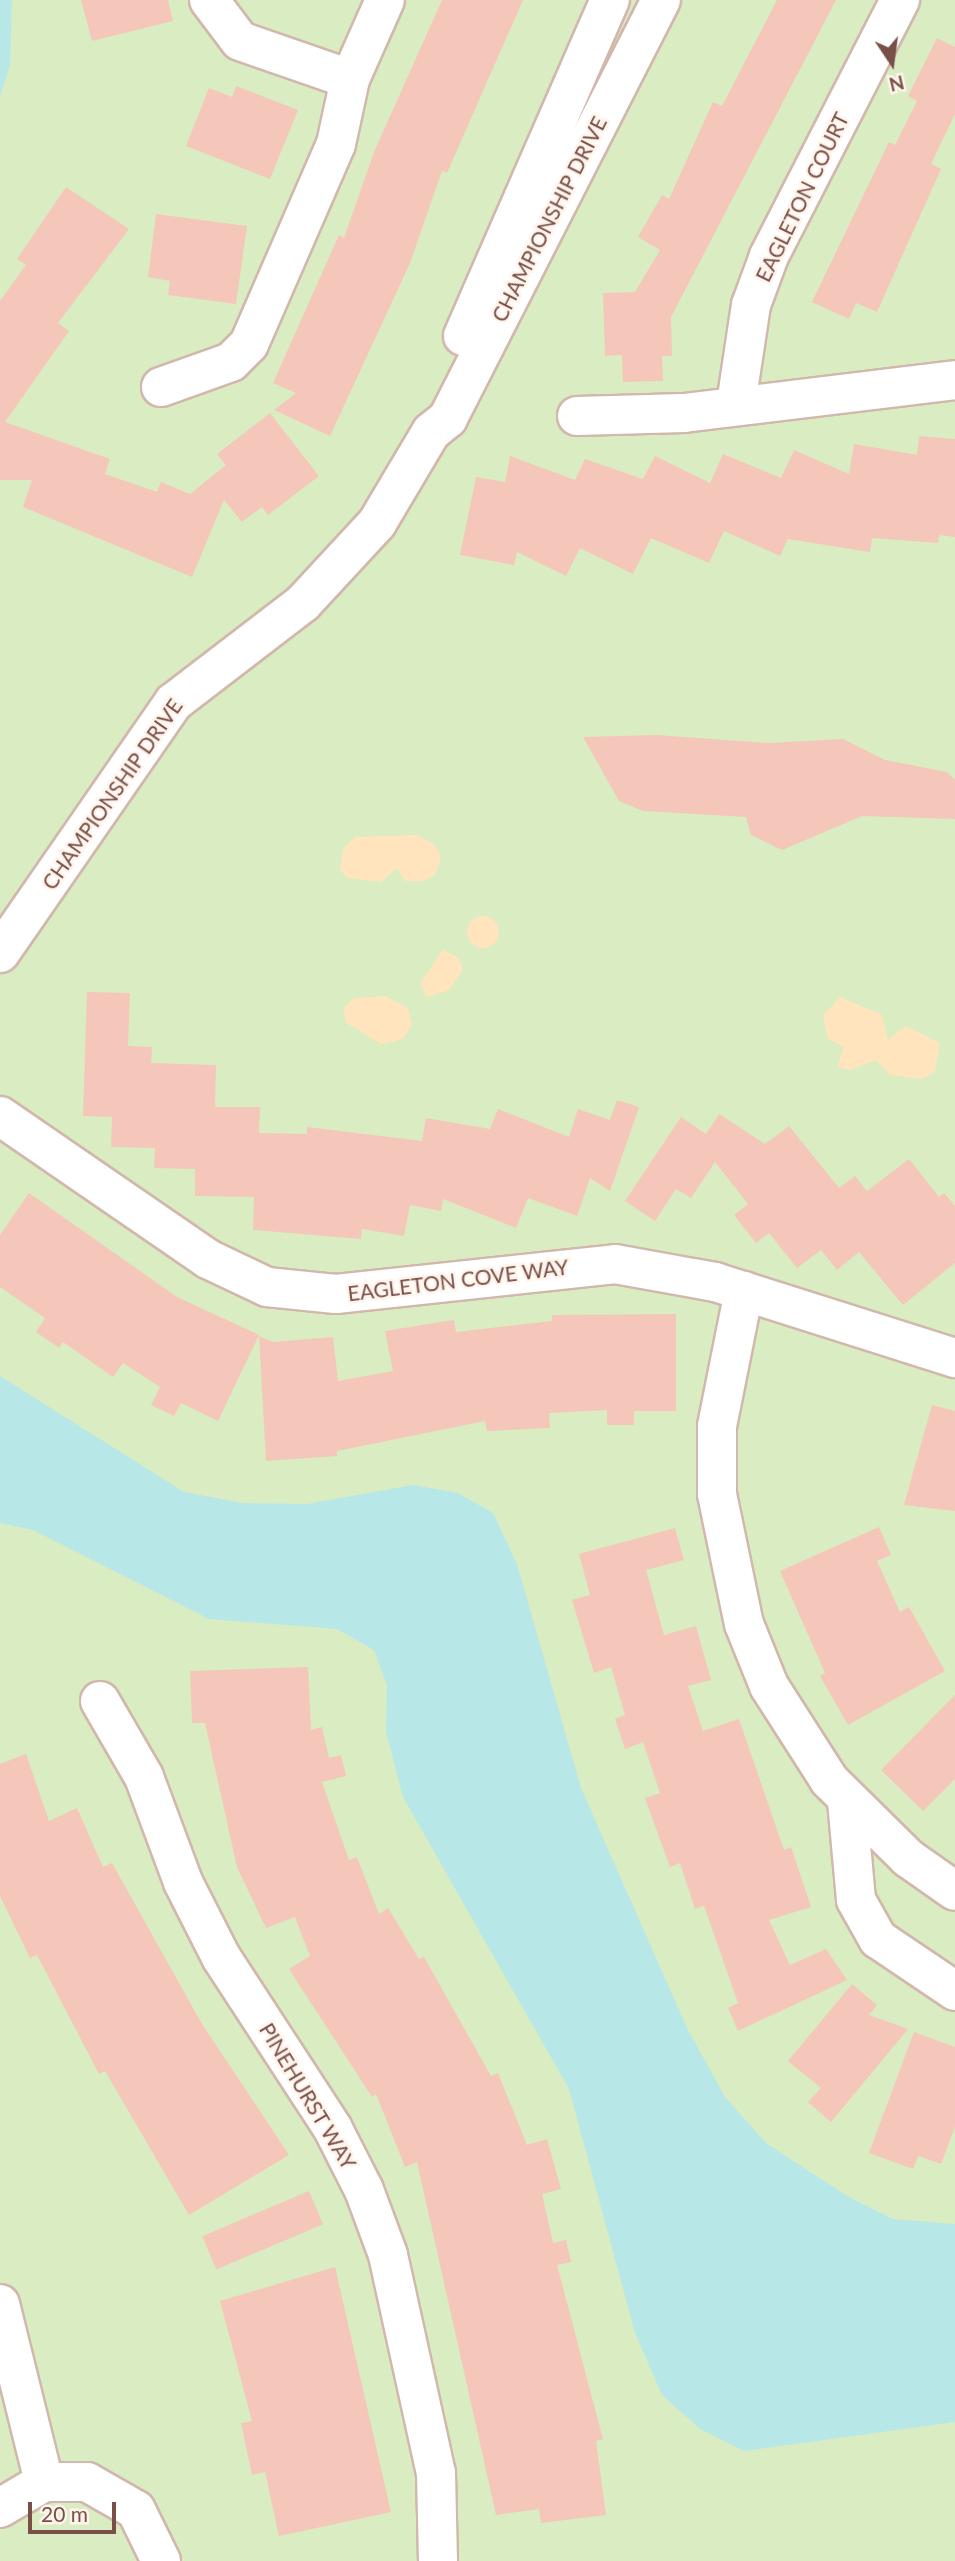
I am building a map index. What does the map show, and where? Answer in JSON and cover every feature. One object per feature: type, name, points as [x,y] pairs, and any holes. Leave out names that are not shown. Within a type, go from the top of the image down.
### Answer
[{"type":"street","points":[[209,0],[240,41],[350,79]]},
{"type":"street","points":[[161,387],[231,362],[249,344],[336,144],[350,79],[385,0]]},
{"type":"street","name":"CHAMPIONSHIP DRIVE","points":[[430,432],[429,414],[610,0]]},
{"type":"street","name":"CHAMPIONSHIP DRIVE","points":[[0,953],[174,702],[334,573],[377,523],[430,432],[448,418],[661,0]]},
{"type":"street","name":"EAGLETON COURT","points":[[736,404],[751,305],[769,256],[900,0]]},
{"type":"street","points":[[577,416],[684,413],[736,404],[955,380]]},
{"type":"street","name":"EAGLETON COVE WAY","points":[[0,1116],[208,1259],[267,1287],[336,1294],[615,1264],[744,1291],[955,1358]]},
{"type":"street","points":[[744,1291],[717,1426],[726,1560],[769,1686],[847,1801],[908,1858],[955,1891]]},
{"type":"street","name":"PINEHURST WAY","points":[[100,1701],[144,1777],[183,1882],[222,1957],[333,2129],[364,2190],[388,2255],[436,2473],[438,2561]]},
{"type":"street","points":[[847,1801],[856,1900],[878,1939],[955,1991]]},
{"type":"street","points":[[0,2304],[44,2482]]},
{"type":"street","points":[[0,2508],[44,2482],[88,2482],[119,2496],[149,2529],[161,2561]]},
{"type":"green space","points":[[0,0],[955,0],[955,2561],[0,2561]]},
{"type":"sand","points":[[417,835],[434,844],[441,858],[435,875],[423,881],[405,881],[397,868],[381,882],[347,878],[340,870],[343,849],[355,837]]},
{"type":"sand","points":[[483,916],[494,921],[499,932],[494,943],[483,948],[472,943],[467,932],[472,921]]},
{"type":"sand","points":[[443,950],[459,958],[463,970],[449,990],[427,997],[420,984]]},
{"type":"sand","points":[[385,996],[408,1008],[412,1025],[403,1039],[381,1044],[345,1022],[344,1008],[354,998]]},
{"type":"sand","points":[[840,997],[882,1015],[888,1040],[906,1026],[940,1043],[935,1072],[922,1079],[890,1075],[876,1060],[850,1070],[837,1067],[844,1047],[828,1039],[823,1015]]},
{"type":"water","points":[[0,0],[12,0],[10,66],[0,96]]},
{"type":"water","points":[[0,1376],[184,1492],[243,1503],[307,1504],[413,1485],[458,1493],[493,1513],[517,1564],[581,1788],[687,2028],[725,2097],[767,2144],[849,2197],[893,2219],[955,2224],[955,2422],[744,2451],[700,2429],[662,2395],[635,2333],[569,2089],[403,1797],[386,1732],[387,1685],[374,1650],[337,1629],[209,1619],[33,1530],[0,1523]]},
{"type":"building","points":[[81,0],[168,0],[173,21],[92,41]]},
{"type":"building","points":[[442,0],[523,0],[447,173],[442,171],[410,263],[330,436],[274,410],[296,393],[273,383],[339,235],[344,238],[374,152]]},
{"type":"building","points":[[777,0],[836,0],[671,317],[672,356],[662,356],[663,381],[623,382],[622,355],[605,356],[603,293],[635,292],[660,250],[638,237],[662,195],[669,199],[713,102],[722,106]]},
{"type":"building","points":[[937,38],[955,47],[955,114],[931,164],[941,169],[877,312],[856,303],[849,319],[812,302],[889,142],[895,145],[917,101],[908,96]]},
{"type":"building","points":[[236,86],[298,110],[270,179],[186,146],[209,88],[232,97]]},
{"type":"building","points":[[66,187],[129,229],[58,323],[69,331],[5,422],[110,459],[105,474],[157,492],[161,482],[190,494],[226,465],[217,454],[270,413],[319,476],[268,515],[262,507],[242,522],[224,500],[192,577],[23,507],[32,480],[0,480],[0,301],[26,265],[17,259]]},
{"type":"building","points":[[156,214],[247,226],[236,304],[168,295],[170,281],[148,277]]},
{"type":"building","points":[[919,436],[955,439],[955,537],[939,535],[938,543],[872,538],[870,552],[788,539],[780,556],[724,531],[709,563],[651,538],[633,574],[580,548],[566,576],[517,552],[514,565],[460,555],[476,477],[505,482],[510,456],[575,480],[585,459],[643,479],[655,456],[710,483],[723,454],[781,478],[794,450],[849,474],[854,444],[917,455]]},
{"type":"building","points":[[657,735],[768,743],[843,739],[885,760],[947,772],[955,780],[955,819],[862,816],[782,850],[751,835],[746,817],[643,811],[619,801],[583,737]]},
{"type":"building","points":[[87,992],[130,993],[128,1046],[152,1047],[151,1063],[216,1065],[215,1107],[260,1107],[259,1133],[307,1134],[307,1127],[422,1141],[426,1118],[490,1129],[498,1109],[569,1137],[578,1109],[610,1120],[617,1100],[639,1107],[610,1191],[590,1178],[577,1216],[528,1198],[516,1228],[443,1199],[441,1211],[410,1205],[404,1236],[362,1229],[361,1239],[253,1230],[254,1197],[195,1196],[195,1169],[154,1168],[155,1148],[111,1147],[112,1117],[83,1116]]},
{"type":"building","points":[[719,1114],[765,1144],[789,1126],[839,1188],[855,1176],[867,1191],[909,1159],[939,1197],[944,1193],[955,1206],[955,1263],[903,1305],[859,1252],[837,1270],[821,1250],[797,1268],[769,1233],[756,1243],[734,1215],[748,1204],[715,1162],[691,1198],[676,1189],[655,1221],[625,1201],[681,1117],[706,1134]]},
{"type":"building","points":[[29,1193],[177,1297],[259,1335],[218,1421],[181,1403],[174,1416],[151,1405],[160,1387],[123,1363],[113,1377],[63,1342],[59,1348],[36,1332],[45,1318],[0,1287],[0,1235]]},
{"type":"building","points":[[676,1314],[676,1411],[634,1411],[634,1425],[607,1425],[607,1410],[549,1413],[550,1428],[487,1431],[485,1421],[337,1451],[337,1456],[266,1461],[259,1336],[273,1342],[333,1337],[338,1381],[393,1371],[385,1331],[454,1320],[456,1332],[552,1321],[552,1315]]},
{"type":"building","points":[[932,1405],[955,1411],[955,1511],[904,1505]]},
{"type":"building","points":[[879,1527],[891,1555],[877,1561],[900,1612],[909,1607],[945,1671],[848,1725],[820,1676],[825,1673],[780,1571]]},
{"type":"building","points":[[675,1528],[684,1560],[646,1570],[664,1635],[696,1626],[711,1680],[688,1686],[703,1731],[739,1719],[784,1850],[791,1847],[811,1907],[769,1920],[790,1965],[826,1949],[847,1980],[738,2031],[728,2008],[738,2003],[704,1906],[695,1909],[680,1863],[670,1867],[645,1798],[660,1793],[643,1742],[625,1749],[615,1719],[625,1715],[611,1667],[594,1673],[572,1600],[590,1595],[579,1554]]},
{"type":"building","points":[[308,1667],[311,1730],[322,1727],[329,1758],[341,1755],[346,1776],[322,1782],[349,1860],[357,1857],[379,1914],[388,1908],[419,1959],[424,1957],[491,2076],[498,2073],[527,2145],[547,2139],[561,2189],[542,2194],[553,2243],[566,2240],[571,2262],[557,2265],[603,2439],[596,2441],[606,2515],[541,2523],[539,2509],[496,2515],[417,2162],[405,2167],[376,2094],[372,2097],[289,1969],[310,1956],[295,1917],[266,1928],[237,1867],[205,1723],[192,1723],[190,1671]]},
{"type":"building","points":[[955,1695],[955,1779],[923,1811],[881,1770]]},
{"type":"building","points":[[26,1754],[49,1821],[77,1808],[103,1867],[112,1863],[202,2024],[289,2155],[189,2215],[105,2071],[99,2074],[37,1955],[30,1958],[0,1896],[0,1764]]},
{"type":"building","points":[[852,1984],[877,2005],[869,2015],[908,2029],[831,2122],[808,2102],[821,2088],[788,2061]]},
{"type":"building","points":[[914,2032],[955,2047],[955,2127],[941,2164],[918,2156],[913,2169],[869,2153]]},
{"type":"building","points":[[309,2191],[323,2224],[216,2269],[202,2236]]},
{"type":"building","points":[[335,2267],[391,2512],[279,2536],[265,2472],[252,2475],[241,2423],[252,2421],[220,2301]]}]
